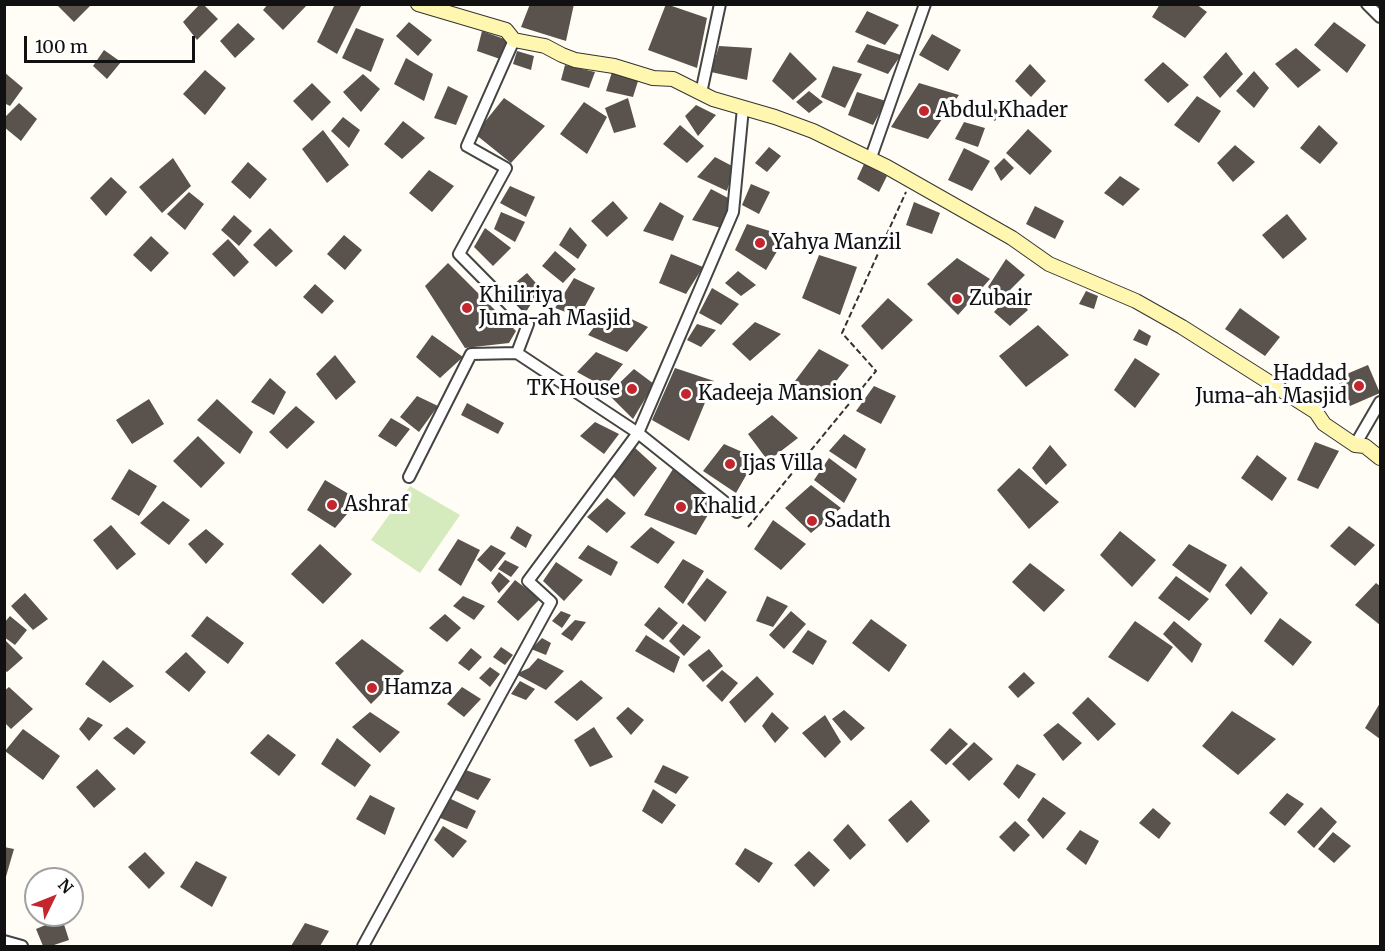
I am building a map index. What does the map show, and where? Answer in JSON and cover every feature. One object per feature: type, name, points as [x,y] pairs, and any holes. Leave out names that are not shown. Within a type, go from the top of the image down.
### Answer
[{"type":"main road","points":[[418,4],[506,30],[514,40],[545,46],[562,56],[575,60],[614,66],[653,78],[673,79],[713,99],[813,131],[1012,238],[1049,264],[1136,301],[1190,332],[1316,412],[1324,424],[1355,445],[1365,446],[1380,458]]},
{"type":"street","points":[[701,93],[720,4]]},
{"type":"street","points":[[870,160],[925,4]]},
{"type":"street","points":[[1366,4],[1380,17]]},
{"type":"street","points":[[514,40],[467,146],[506,168],[459,254],[528,324],[517,353]]},
{"type":"street","points":[[363,946],[551,602],[528,581],[639,432],[733,212],[743,108]]},
{"type":"street","points":[[409,477],[471,354],[517,353],[639,432],[737,512]]},
{"type":"street","points":[[1355,445],[1380,402]]},
{"type":"street","points":[[4,941],[22,946]]},
{"type":"path","points":[[748,527],[876,371],[842,333],[911,182]]},
{"type":"green space","points":[[410,486],[460,515],[420,573],[371,540]]},
{"type":"building","points":[[56,4],[89,4],[90,6],[74,22]]},
{"type":"building","points":[[200,4],[203,4],[218,19],[197,40],[183,22]]},
{"type":"building","points":[[268,4],[308,4],[283,30],[263,10]]},
{"type":"building","points":[[335,4],[362,4],[337,54],[317,42]]},
{"type":"building","points":[[530,4],[574,4],[566,41],[521,27]]},
{"type":"building","points":[[666,4],[707,18],[697,68],[648,50]]},
{"type":"building","points":[[1160,4],[1196,4],[1207,12],[1185,38],[1152,17]]},
{"type":"building","points":[[867,11],[899,25],[885,45],[855,32]]},
{"type":"building","points":[[409,22],[432,40],[418,56],[396,36]]},
{"type":"building","points":[[1334,22],[1366,45],[1347,73],[1314,45]]},
{"type":"building","points":[[238,23],[255,39],[235,58],[220,41]]},
{"type":"building","points":[[356,28],[384,39],[371,72],[342,58]]},
{"type":"building","points":[[482,31],[510,41],[500,59],[477,51]]},
{"type":"building","points":[[932,34],[961,50],[948,71],[919,55]]},
{"type":"building","points":[[867,44],[901,55],[888,74],[857,62]]},
{"type":"building","points":[[719,46],[752,48],[747,80],[711,72]]},
{"type":"building","points":[[1296,48],[1321,70],[1298,88],[1275,64]]},
{"type":"building","points":[[104,50],[121,62],[107,79],[93,66]]},
{"type":"building","points":[[517,51],[534,56],[531,70],[513,64]]},
{"type":"building","points":[[790,52],[817,79],[793,100],[772,81]]},
{"type":"building","points":[[1226,52],[1243,74],[1220,98],[1203,77]]},
{"type":"building","points":[[406,58],[433,74],[424,101],[394,84]]},
{"type":"building","points":[[1163,62],[1189,85],[1168,103],[1144,80]]},
{"type":"building","points":[[1030,64],[1046,81],[1031,97],[1015,81]]},
{"type":"building","points":[[565,65],[595,72],[589,88],[561,80]]},
{"type":"building","points":[[833,66],[862,74],[845,108],[821,97]]},
{"type":"building","points":[[205,70],[226,88],[205,115],[183,94]]},
{"type":"building","points":[[1254,71],[1269,88],[1254,108],[1236,91]]},
{"type":"building","points":[[4,72],[23,88],[10,106],[4,103]]},
{"type":"building","points":[[612,72],[639,78],[633,97],[606,91]]},
{"type":"building","points":[[363,74],[380,89],[361,112],[343,92]]},
{"type":"building","points":[[312,83],[331,102],[312,121],[293,101]]},
{"type":"building","name":"Abdul Khader","points":[[919,83],[959,95],[928,139],[891,127]]},
{"type":"building","points":[[448,86],[468,96],[456,125],[434,118]]},
{"type":"building","points":[[809,91],[823,102],[809,113],[796,102]]},
{"type":"building","points":[[857,92],[886,101],[873,125],[848,115]]},
{"type":"building","points":[[1197,96],[1221,111],[1199,143],[1174,125]]},
{"type":"building","points":[[504,98],[545,126],[511,163],[475,134]]},
{"type":"building","points":[[628,98],[636,127],[614,133],[605,108]]},
{"type":"building","points":[[584,102],[607,117],[587,154],[560,134]]},
{"type":"building","points":[[19,103],[37,119],[21,141],[4,127],[4,118]]},
{"type":"building","points":[[986,103],[1000,112],[995,121],[981,112]]},
{"type":"building","points":[[696,105],[716,115],[698,136],[685,116]]},
{"type":"building","points":[[343,117],[360,130],[349,148],[331,131]]},
{"type":"building","points":[[403,121],[425,138],[402,159],[384,144]]},
{"type":"building","points":[[964,122],[985,128],[978,147],[955,139]]},
{"type":"building","points":[[680,125],[704,146],[687,163],[663,144]]},
{"type":"building","points":[[1319,125],[1338,143],[1320,164],[1300,148]]},
{"type":"building","points":[[1028,129],[1052,151],[1030,175],[1006,153]]},
{"type":"building","points":[[323,130],[349,165],[327,183],[302,149]]},
{"type":"building","points":[[1235,145],[1255,162],[1233,182],[1217,163]]},
{"type":"building","points":[[769,147],[781,156],[767,172],[755,163]]},
{"type":"building","points":[[964,148],[990,161],[972,191],[948,180]]},
{"type":"building","points":[[715,157],[734,167],[727,191],[697,177]]},
{"type":"building","points":[[173,158],[191,186],[162,213],[139,187]]},
{"type":"building","points":[[1004,158],[1014,168],[1001,181],[994,168]]},
{"type":"building","points":[[248,162],[267,179],[250,199],[231,182]]},
{"type":"building","points":[[864,164],[887,176],[879,192],[857,179]]},
{"type":"building","points":[[429,170],[454,186],[432,212],[409,193]]},
{"type":"building","points":[[1120,176],[1140,189],[1123,206],[1104,193]]},
{"type":"building","points":[[111,177],[127,192],[106,216],[90,198]]},
{"type":"building","points":[[751,184],[770,192],[759,214],[742,205]]},
{"type":"building","points":[[510,186],[535,197],[526,217],[500,203]]},
{"type":"building","points":[[711,189],[732,200],[721,228],[692,220]]},
{"type":"building","points":[[189,192],[204,204],[185,230],[167,214]]},
{"type":"building","points":[[613,201],[628,218],[607,237],[591,221]]},
{"type":"building","points":[[660,202],[684,216],[673,241],[643,231]]},
{"type":"building","points":[[914,202],[940,213],[932,234],[906,225]]},
{"type":"building","points":[[1035,206],[1064,221],[1055,239],[1026,224]]},
{"type":"building","points":[[501,212],[525,222],[515,242],[494,229]]},
{"type":"building","points":[[1287,214],[1307,239],[1283,259],[1262,235]]},
{"type":"building","points":[[234,215],[252,231],[239,246],[221,230]]},
{"type":"building","name":"Yahya Manzil","points":[[747,224],[786,236],[766,270],[735,250]]},
{"type":"building","points":[[570,227],[587,245],[578,259],[559,245]]},
{"type":"building","points":[[270,228],[293,251],[276,267],[253,245]]},
{"type":"building","points":[[485,228],[511,248],[493,266],[474,247]]},
{"type":"building","points":[[344,235],[362,250],[345,270],[327,254]]},
{"type":"building","points":[[151,236],[169,253],[151,272],[133,255]]},
{"type":"building","points":[[228,239],[249,262],[234,277],[212,254]]},
{"type":"building","points":[[555,251],[576,269],[563,283],[542,266]]},
{"type":"building","points":[[671,254],[703,267],[686,294],[659,283]]},
{"type":"building","points":[[819,255],[857,267],[840,315],[802,298]]},
{"type":"building","name":"Zubair","points":[[957,258],[990,279],[958,315],[927,284]]},
{"type":"building","points":[[1006,259],[1025,275],[1001,299],[988,287]]},
{"type":"building","name":"Khiliriya Juma-ah Masjid","points":[[448,263],[516,331],[509,343],[465,348],[425,286]]},
{"type":"building","points":[[738,271],[756,285],[741,296],[725,283]]},
{"type":"building","points":[[527,273],[542,290],[536,303],[515,283]]},
{"type":"building","points":[[574,278],[595,288],[579,317],[555,308]]},
{"type":"building","points":[[315,284],[334,301],[322,314],[303,297]]},
{"type":"building","points":[[712,288],[739,304],[721,325],[699,313]]},
{"type":"building","points":[[514,289],[531,304],[524,315],[508,297]]},
{"type":"building","points":[[1086,291],[1098,296],[1094,309],[1079,304]]},
{"type":"building","points":[[1012,292],[1028,310],[1010,326],[994,312]]},
{"type":"building","points":[[888,298],[913,320],[882,350],[861,326]]},
{"type":"building","points":[[609,308],[648,327],[627,352],[588,335]]},
{"type":"building","points":[[1240,308],[1280,337],[1265,356],[1225,329]]},
{"type":"building","points":[[755,322],[781,334],[750,361],[732,344]]},
{"type":"building","points":[[697,324],[716,330],[701,347],[687,340]]},
{"type":"building","points":[[1038,325],[1069,355],[1026,387],[999,356]]},
{"type":"building","points":[[1139,329],[1151,336],[1147,346],[1133,340]]},
{"type":"building","points":[[432,335],[463,357],[440,378],[416,357]]},
{"type":"building","points":[[819,349],[849,365],[822,399],[795,381]]},
{"type":"building","points":[[596,352],[623,364],[604,387],[577,372]]},
{"type":"building","points":[[335,355],[356,382],[336,400],[316,374]]},
{"type":"building","points":[[1135,358],[1160,374],[1135,408],[1114,390]]},
{"type":"building","name":"Haddad Juma-ah Masjid","points":[[1368,365],[1380,393],[1350,406],[1337,378]]},
{"type":"building","name":"Kadeeja Mansion","points":[[675,368],[714,381],[689,441],[652,420]]},
{"type":"building","name":"TK House","points":[[634,369],[654,384],[633,419],[608,394]]},
{"type":"building","points":[[270,378],[286,392],[274,415],[251,402]]},
{"type":"building","points":[[874,386],[896,396],[881,424],[856,411]]},
{"type":"building","points":[[417,396],[438,406],[419,432],[400,417]]},
{"type":"building","points":[[149,399],[164,424],[132,444],[116,420]]},
{"type":"building","points":[[217,399],[253,432],[240,454],[197,420]]},
{"type":"building","points":[[467,403],[504,423],[498,434],[461,415]]},
{"type":"building","points":[[296,406],[315,422],[287,449],[269,432]]},
{"type":"building","points":[[772,415],[798,438],[768,461],[748,434]]},
{"type":"building","points":[[391,418],[410,429],[396,447],[378,436]]},
{"type":"building","points":[[595,422],[619,434],[604,454],[580,436]]},
{"type":"building","points":[[844,434],[866,449],[856,469],[829,451]]},
{"type":"building","points":[[198,436],[225,463],[201,488],[173,461]]},
{"type":"building","points":[[1315,442],[1339,451],[1318,489],[1297,480]]},
{"type":"building","name":"Ijas Villa","points":[[724,444],[756,458],[736,493],[703,471]]},
{"type":"building","points":[[1050,445],[1067,465],[1046,485],[1032,468]]},
{"type":"building","points":[[634,447],[657,468],[634,497],[613,476]]},
{"type":"building","points":[[1257,455],[1287,478],[1272,501],[1241,478]]},
{"type":"building","points":[[829,458],[857,479],[844,503],[814,480]]},
{"type":"building","points":[[1019,468],[1059,502],[1029,529],[997,490]]},
{"type":"building","points":[[129,469],[157,486],[139,516],[111,499]]},
{"type":"building","name":"Khalid","points":[[673,469],[718,498],[696,535],[644,515]]},
{"type":"building","name":"Ashraf","points":[[325,480],[359,500],[335,528],[307,510]]},
{"type":"building","name":"Sadath","points":[[811,485],[841,508],[811,533],[785,508]]},
{"type":"building","points":[[607,498],[626,513],[607,533],[587,517]]},
{"type":"building","points":[[163,501],[190,520],[169,545],[140,523]]},
{"type":"building","points":[[773,520],[806,544],[781,570],[754,549]]},
{"type":"building","points":[[111,525],[136,554],[117,570],[93,540]]},
{"type":"building","points":[[517,526],[532,535],[526,548],[510,538]]},
{"type":"building","points":[[1349,526],[1375,545],[1355,566],[1330,546]]},
{"type":"building","points":[[651,527],[675,542],[658,564],[630,547]]},
{"type":"building","points":[[206,529],[224,544],[206,564],[188,544]]},
{"type":"building","points":[[1120,531],[1156,560],[1132,587],[1100,555]]},
{"type":"building","points":[[458,539],[480,550],[461,586],[438,570]]},
{"type":"building","points":[[320,544],[352,574],[323,604],[291,574]]},
{"type":"building","points":[[1189,544],[1227,565],[1210,593],[1172,565]]},
{"type":"building","points":[[491,545],[506,553],[491,572],[477,560]]},
{"type":"building","points":[[588,545],[618,562],[611,576],[578,558]]},
{"type":"building","points":[[683,559],[704,571],[683,604],[664,587]]},
{"type":"building","points":[[505,560],[519,567],[511,577],[498,569]]},
{"type":"building","points":[[556,562],[583,580],[564,601],[543,581]]},
{"type":"building","points":[[1030,563],[1065,590],[1044,612],[1012,582]]},
{"type":"building","points":[[1241,566],[1268,593],[1251,615],[1225,585]]},
{"type":"building","points":[[499,572],[510,581],[499,593],[491,583]]},
{"type":"building","points":[[1176,576],[1209,599],[1189,621],[1158,598]]},
{"type":"building","points":[[707,578],[727,592],[705,622],[687,604]]},
{"type":"building","points":[[515,580],[540,599],[518,621],[497,602]]},
{"type":"building","points":[[1376,583],[1380,586],[1380,625],[1355,605]]},
{"type":"building","points":[[25,593],[48,619],[33,630],[11,606]]},
{"type":"building","points":[[463,596],[485,606],[474,620],[453,606]]},
{"type":"building","points":[[767,596],[788,606],[773,627],[756,621]]},
{"type":"building","points":[[659,607],[678,623],[663,640],[644,625]]},
{"type":"building","points":[[561,611],[571,615],[562,628],[552,621]]},
{"type":"building","points":[[791,611],[806,624],[784,649],[769,635]]},
{"type":"building","points":[[445,614],[461,628],[447,642],[429,628]]},
{"type":"building","points":[[10,616],[27,630],[15,645],[4,637],[4,623]]},
{"type":"building","points":[[207,616],[244,643],[228,664],[191,636]]},
{"type":"building","points":[[1280,618],[1312,642],[1293,666],[1264,641]]},
{"type":"building","points":[[871,619],[907,645],[889,672],[852,643]]},
{"type":"building","points":[[575,620],[586,622],[572,641],[561,634]]},
{"type":"building","points":[[1135,621],[1173,647],[1148,682],[1108,657]]},
{"type":"building","points":[[1174,621],[1202,644],[1192,663],[1163,634]]},
{"type":"building","points":[[683,624],[701,637],[684,656],[669,641]]},
{"type":"building","points":[[808,630],[827,641],[813,665],[792,652]]},
{"type":"building","points":[[646,635],[680,657],[674,673],[635,651]]},
{"type":"building","points":[[542,638],[551,643],[546,655],[531,649]]},
{"type":"building","name":"Hamza","points":[[362,639],[404,671],[371,704],[335,663]]},
{"type":"building","points":[[6,641],[23,658],[7,672],[4,669]]},
{"type":"building","points":[[501,647],[513,655],[505,665],[493,657]]},
{"type":"building","points":[[471,648],[482,657],[469,671],[458,663]]},
{"type":"building","points":[[709,649],[723,666],[703,682],[688,665]]},
{"type":"building","points":[[186,652],[206,672],[189,692],[165,672]]},
{"type":"building","points":[[538,658],[564,671],[546,690],[516,674],[529,668]]},
{"type":"building","points":[[103,660],[134,686],[110,703],[85,684]]},
{"type":"building","points":[[490,667],[500,674],[490,687],[479,678]]},
{"type":"building","points":[[722,670],[738,683],[722,702],[706,686]]},
{"type":"building","points":[[1024,672],[1035,683],[1018,698],[1008,687]]},
{"type":"building","points":[[757,676],[774,694],[745,723],[729,702]]},
{"type":"building","points":[[581,680],[603,698],[577,721],[554,702]]},
{"type":"building","points":[[520,681],[535,689],[526,700],[511,694]]},
{"type":"building","points":[[9,687],[33,709],[11,729],[4,722],[4,691]]},
{"type":"building","points":[[462,687],[481,699],[464,717],[447,704]]},
{"type":"building","points":[[1088,697],[1116,724],[1098,741],[1072,713]]},
{"type":"building","points":[[1380,703],[1380,739],[1365,728]]},
{"type":"building","points":[[628,707],[644,720],[631,735],[616,718]]},
{"type":"building","points":[[844,710],[865,728],[851,741],[832,719]]},
{"type":"building","points":[[1232,711],[1276,739],[1238,775],[1202,746]]},
{"type":"building","points":[[370,712],[400,732],[380,753],[352,727]]},
{"type":"building","points":[[772,712],[789,728],[775,743],[762,726]]},
{"type":"building","points":[[825,715],[841,742],[825,758],[802,733]]},
{"type":"building","points":[[88,717],[103,725],[89,741],[79,729]]},
{"type":"building","points":[[1058,723],[1082,743],[1063,761],[1043,735]]},
{"type":"building","points":[[127,727],[146,742],[134,755],[113,738]]},
{"type":"building","points":[[594,727],[613,757],[590,767],[574,740]]},
{"type":"building","points":[[950,728],[968,744],[946,765],[930,750]]},
{"type":"building","points":[[23,729],[60,756],[43,780],[5,751]]},
{"type":"building","points":[[268,734],[296,755],[279,776],[250,753]]},
{"type":"building","points":[[337,738],[371,765],[355,787],[321,764]]},
{"type":"building","points":[[974,742],[993,759],[969,781],[952,764]]},
{"type":"building","points":[[1017,764],[1036,774],[1019,799],[1003,784]]},
{"type":"building","points":[[663,765],[689,777],[676,794],[654,782]]},
{"type":"building","points":[[97,769],[116,789],[94,808],[76,787]]},
{"type":"building","points":[[463,769],[491,779],[478,800],[451,788]]},
{"type":"building","points":[[653,789],[676,805],[662,824],[642,811]]},
{"type":"building","points":[[1287,793],[1304,804],[1285,826],[1269,813]]},
{"type":"building","points":[[370,795],[395,808],[385,835],[356,819]]},
{"type":"building","points":[[1043,797],[1066,813],[1043,839],[1027,820]]},
{"type":"building","points":[[451,799],[476,811],[467,829],[438,817]]},
{"type":"building","points":[[911,800],[930,821],[907,843],[888,820]]},
{"type":"building","points":[[1321,807],[1337,822],[1314,848],[1297,832]]},
{"type":"building","points":[[1153,808],[1171,823],[1159,839],[1139,823]]},
{"type":"building","points":[[1015,821],[1030,835],[1014,852],[999,837]]},
{"type":"building","points":[[848,824],[866,845],[850,860],[833,840]]},
{"type":"building","points":[[443,826],[467,841],[453,858],[434,840]]},
{"type":"building","points":[[1080,830],[1099,841],[1086,865],[1066,849]]},
{"type":"building","points":[[1333,832],[1351,846],[1334,863],[1318,849]]},
{"type":"building","points":[[4,847],[14,849],[5,880],[4,880]]},
{"type":"building","points":[[745,848],[773,863],[759,883],[735,864]]},
{"type":"building","points":[[809,851],[830,870],[814,887],[794,865]]},
{"type":"building","points":[[145,852],[165,873],[149,889],[128,867]]},
{"type":"building","points":[[196,861],[227,877],[212,907],[180,887]]},
{"type":"building","points":[[305,923],[329,931],[320,946],[291,946]]},
{"type":"building","points":[[65,927],[69,940],[43,946],[36,929]]},
{"type":"place","name":"Abdul Khader","points":[[924,111]]},
{"type":"place","name":"Yahya Manzil","points":[[760,243]]},
{"type":"place","name":"Zubair","points":[[957,299]]},
{"type":"place","name":"Khiliriya Juma-ah Masjid","points":[[467,308]]},
{"type":"place","name":"Haddad Juma-ah Masjid","points":[[1359,386]]},
{"type":"place","name":"TK House","points":[[632,389]]},
{"type":"place","name":"Kadeeja Mansion","points":[[686,394]]},
{"type":"place","name":"Ijas Villa","points":[[730,464]]},
{"type":"place","name":"Ashraf","points":[[332,505]]},
{"type":"place","name":"Khalid","points":[[681,507]]},
{"type":"place","name":"Sadath","points":[[812,521]]},
{"type":"place","name":"Hamza","points":[[372,688]]}]
